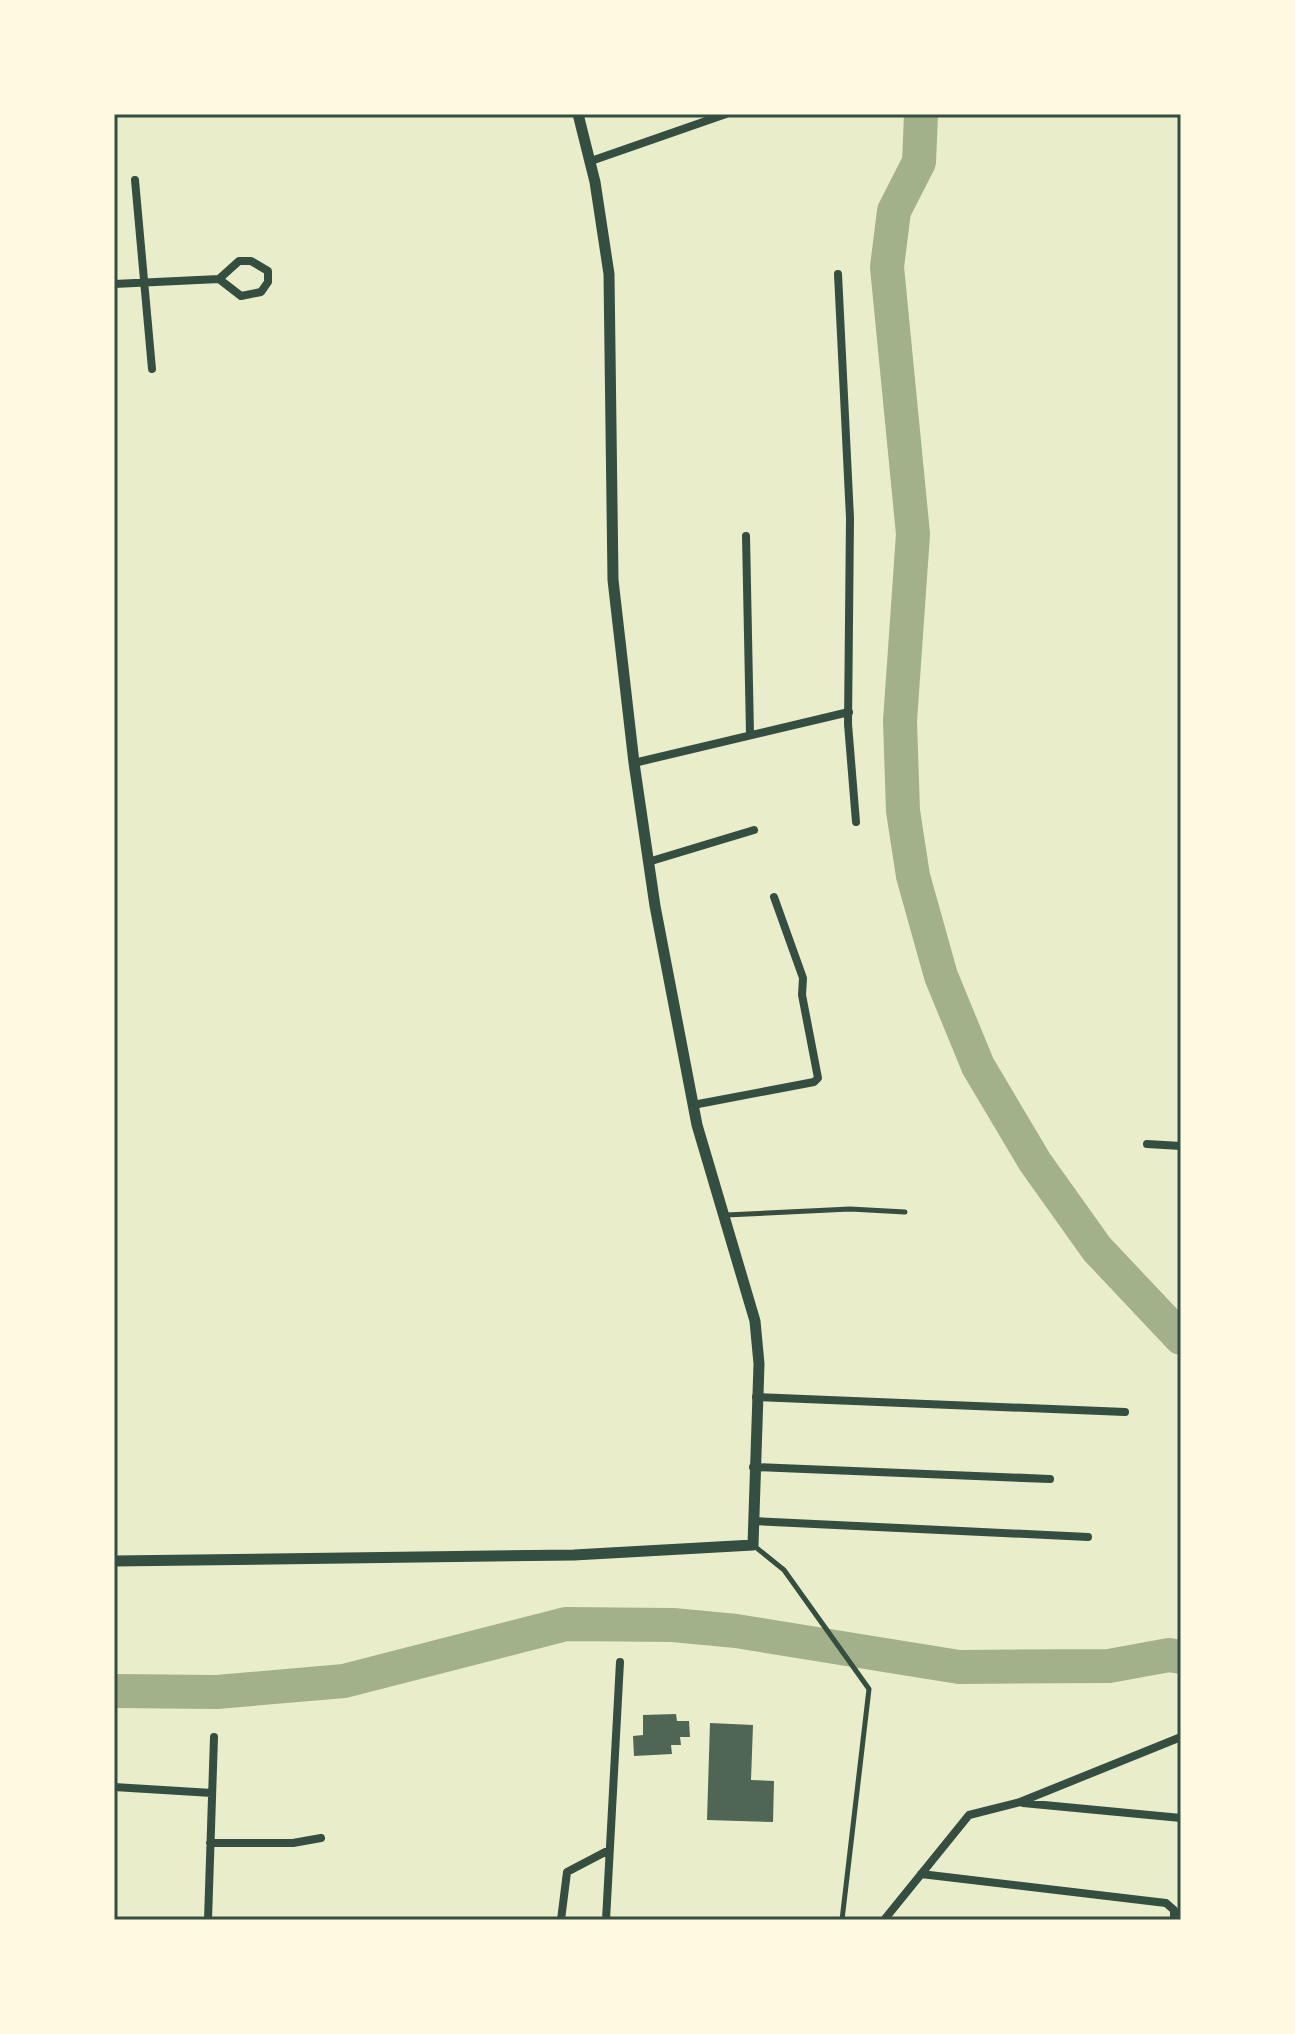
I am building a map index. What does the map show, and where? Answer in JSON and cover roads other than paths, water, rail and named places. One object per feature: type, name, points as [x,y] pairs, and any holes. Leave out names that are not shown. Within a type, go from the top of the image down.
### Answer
[{"type":"street","points":[[114,1561],[574,1555],[753,1545],[753,1467],[759,1364],[755,1321],[693,1105],[648,862],[613,580],[609,274],[591,161],[578,114]]},
{"type":"street","points":[[591,161],[726,114]]},
{"type":"street","points":[[135,180],[152,369]]},
{"type":"street","points":[[114,284],[219,279],[239,261],[251,261],[268,271],[268,282],[261,292],[241,296],[219,279]]},
{"type":"street","points":[[838,274],[850,518],[849,712],[856,822]]},
{"type":"street","points":[[746,536],[750,734]]},
{"type":"street","points":[[634,763],[849,712]]},
{"type":"street","points":[[648,862],[754,830]]},
{"type":"street","points":[[693,1105],[814,1082],[818,1078],[802,995],[803,978],[774,897]]},
{"type":"street","points":[[1147,1144],[1181,1146]]},
{"type":"street","points":[[756,1397],[1125,1412]]},
{"type":"street","points":[[753,1467],[1050,1479]]},
{"type":"street","points":[[753,1521],[1088,1537]]},
{"type":"street","points":[[606,1920],[620,1662]]},
{"type":"street","points":[[208,1920],[214,1737]]},
{"type":"street","points":[[884,1920],[969,1815],[1020,1802],[1181,1737]]},
{"type":"street","points":[[114,1787],[212,1793]]},
{"type":"street","points":[[1020,1802],[1181,1818]]},
{"type":"street","points":[[210,1843],[293,1843],[321,1838]]},
{"type":"street","points":[[561,1920],[567,1872],[609,1850]]},
{"type":"street","points":[[921,1874],[1166,1903],[1174,1910],[1174,1920]]},
{"type":"lane","points":[[724,1215],[850,1209],[905,1212]]},
{"type":"lane","points":[[753,1545],[784,1570],[869,1689],[842,1920]]},
{"type":"waterway","points":[[921,114],[919,162],[894,211],[887,267],[913,534],[900,721],[903,811],[913,876],[941,976],[978,1066],[1035,1162],[1097,1249],[1181,1338]]},
{"type":"waterway","points":[[114,1691],[217,1692],[344,1681],[566,1624],[673,1625],[736,1631],[959,1667],[1109,1666],[1169,1655],[1181,1657]]}]
